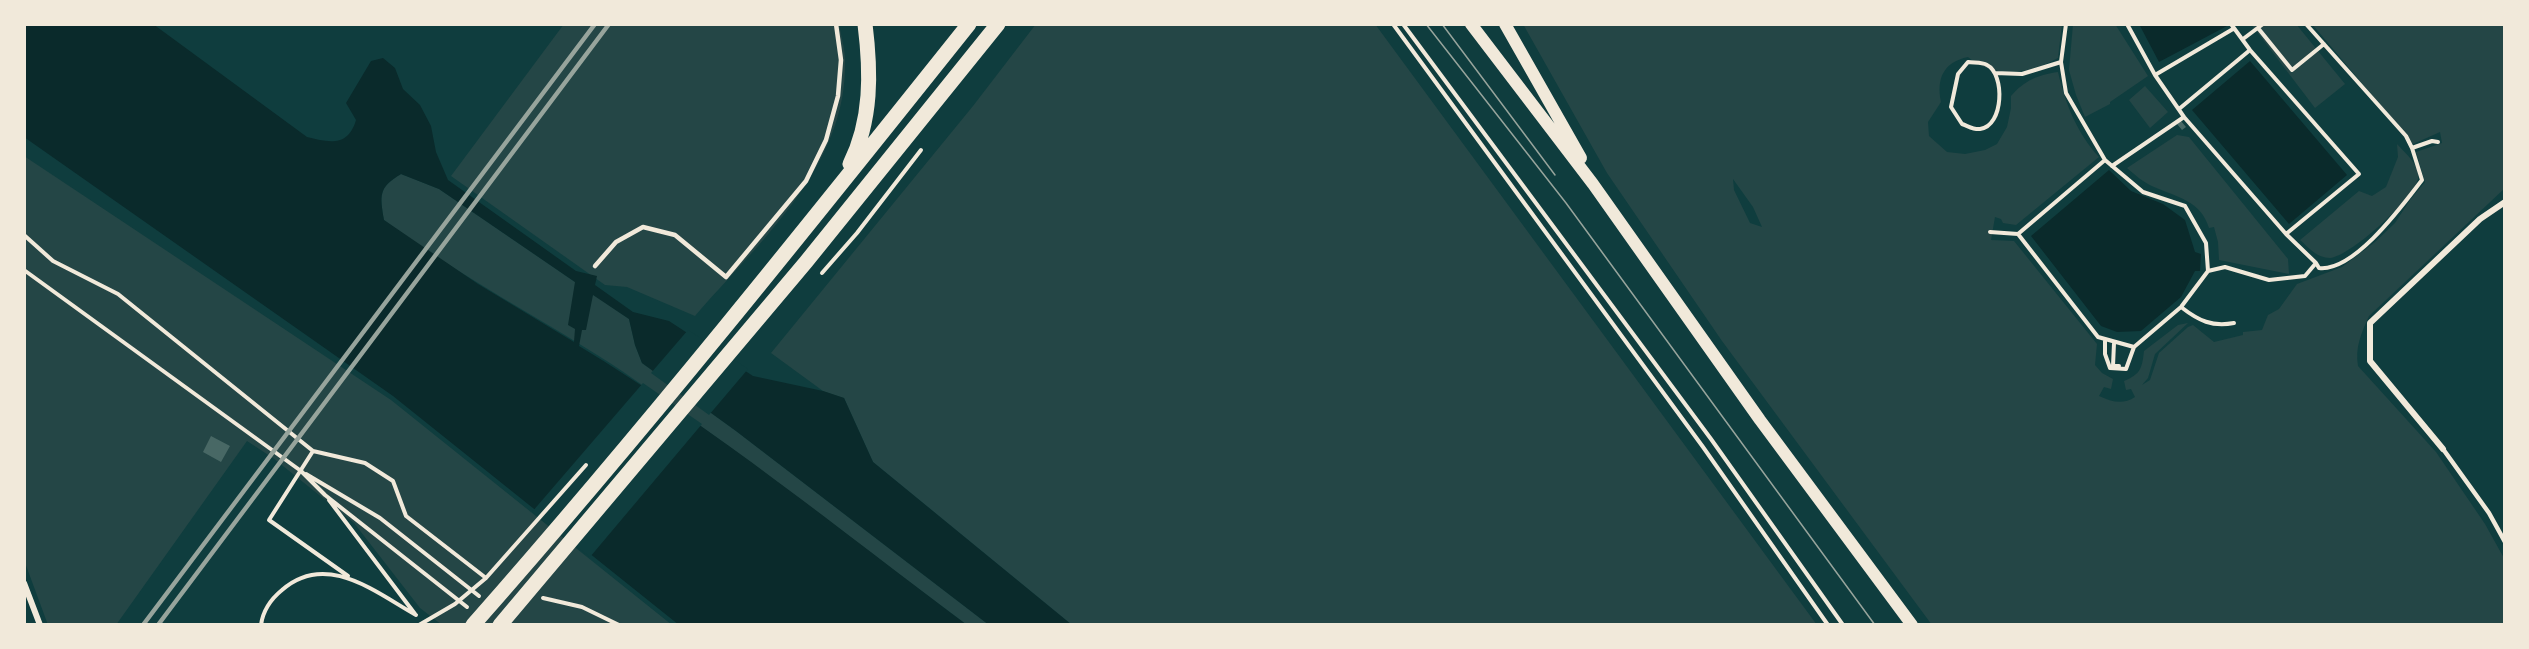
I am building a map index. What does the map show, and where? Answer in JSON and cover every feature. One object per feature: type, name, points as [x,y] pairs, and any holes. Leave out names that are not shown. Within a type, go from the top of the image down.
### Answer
[{"type":"main road","points":[[836,191],[858,146],[868,106],[869,59],[865,24]]},
{"type":"main road","points":[[472,621],[613,464],[969,24]]},
{"type":"main road","points":[[500,625],[806,262],[998,24]]},
{"type":"main road","points":[[1471,24],[1593,184],[1760,420],[1912,625]]},
{"type":"main road","points":[[1505,24],[1571,138],[1593,184]]},
{"type":"street","points":[[2443,449],[2370,362],[2370,323],[2480,219],[2505,202]]},
{"type":"street","points":[[24,583],[40,625]]},
{"type":"lane","points":[[595,266],[616,242],[643,227],[675,235],[726,276],[806,180],[826,140],[838,96],[841,69],[836,24]]},
{"type":"lane","points":[[2443,449],[2489,513],[2505,542]]},
{"type":"path","points":[[1393,24],[1696,437],[1828,625]]},
{"type":"path","points":[[1403,24],[1704,430],[1843,625]]},
{"type":"path","points":[[2066,24],[2061,62],[2066,93],[2105,160],[2143,192],[2185,206],[2206,243],[2208,270],[2181,307],[2134,347],[2126,369],[2110,368],[2104,354],[2105,340]]},
{"type":"path","points":[[2127,24],[2155,75],[2184,117],[2286,234],[2319,268],[2336,268],[2383,230],[2422,180],[2406,136],[2306,24]]},
{"type":"path","points":[[2243,39],[2263,24]]},
{"type":"path","points":[[2155,75],[2232,26],[2250,50],[2359,174],[2286,234]]},
{"type":"path","points":[[2258,28],[2292,70],[2324,44]]},
{"type":"path","points":[[2179,109],[2250,50]]},
{"type":"path","points":[[1995,73],[2001,101],[1995,115],[1986,127],[1980,129],[1962,124],[1951,107],[1956,96],[1958,74],[1968,62],[1987,64],[1995,73],[2022,74],[2061,62]]},
{"type":"path","points":[[2112,166],[2184,117]]},
{"type":"path","points":[[2412,148],[2432,141],[2438,142]]},
{"type":"path","points":[[1990,232],[2018,234],[2105,160]]},
{"type":"path","points":[[2018,234],[2098,338],[2134,347]]},
{"type":"path","points":[[24,235],[53,261],[118,294],[313,451],[365,463],[393,481],[406,516],[490,581]]},
{"type":"path","points":[[2208,270],[2225,267],[2254,278],[2285,280],[2305,276],[2316,263]]},
{"type":"path","points":[[24,270],[301,471],[380,518],[481,597]]},
{"type":"path","points":[[2181,307],[2209,325],[2234,322]]},
{"type":"path","points":[[2114,343],[2113,366],[2120,366]]},
{"type":"path","points":[[313,451],[269,520],[350,578],[416,615],[325,495]]},
{"type":"path","points":[[419,625],[455,603],[486,578],[586,464]]},
{"type":"path","points":[[301,471],[325,495],[472,621]]},
{"type":"path","points":[[261,625],[262,617],[272,599],[288,584],[306,575],[328,573],[350,578]]},
{"type":"path","points":[[541,598],[582,607],[619,625]]},
{"type":"shaded area","points":[[24,24],[153,24],[307,137],[330,141],[343,139],[352,129],[356,120],[346,103],[371,61],[383,58],[395,68],[403,89],[420,105],[431,126],[436,152],[448,180],[576,271],[597,276],[595,285],[633,312],[669,321],[753,376],[823,391],[844,398],[873,462],[1072,625],[989,625],[736,431],[642,363],[629,319],[593,295],[586,330],[582,330],[579,346],[728,445],[967,625],[679,625],[393,396],[24,137]],"holes":[[[401,174],[439,189],[575,282],[568,325],[575,329],[574,342],[478,284],[384,220],[382,193],[384,188]]]},
{"type":"shaded area","points":[[564,24],[839,24],[845,60],[842,98],[832,134],[795,200],[771,231],[695,316],[627,287],[605,285],[451,176]]},
{"type":"shaded area","points":[[1036,24],[1375,24],[1817,625],[1072,625],[873,462],[844,398],[823,391],[771,353],[973,106]]},
{"type":"shaded area","points":[[1523,24],[2062,24],[2058,58],[2035,68],[2024,71],[2000,71],[1989,69],[1968,57],[1948,67],[1941,79],[1941,102],[1928,122],[1929,136],[1947,152],[1965,154],[1985,150],[1997,144],[2007,127],[2011,96],[2032,79],[2058,72],[2073,117],[2084,138],[2099,157],[2016,225],[2003,223],[2001,219],[1995,217],[1991,240],[2014,241],[2097,344],[2095,365],[2102,373],[2113,379],[2111,389],[2104,387],[2099,396],[2122,402],[2135,397],[2131,389],[2126,390],[2124,381],[2140,370],[2144,351],[2178,325],[2188,323],[2155,354],[2148,378],[2142,385],[2150,380],[2159,353],[2188,327],[2193,325],[2214,342],[2243,335],[2243,332],[2262,330],[2268,315],[2279,309],[2297,284],[2342,267],[2375,242],[2395,223],[2425,182],[2416,152],[2442,143],[2440,132],[2413,144],[2312,24],[2505,24],[2505,188],[2369,316],[2359,341],[2357,359],[2358,366],[2436,452],[2485,524],[2505,560],[2505,625],[1932,625],[1722,341],[1607,173]],"holes":[[[1733,179],[1753,207],[1762,227],[1750,223],[1734,190]]]},
{"type":"shaded area","points":[[2073,24],[2115,24],[2148,76],[2110,104],[2085,117],[2069,70]]},
{"type":"shaded area","points":[[2139,24],[2226,24],[2227,26],[2159,62]]},
{"type":"shaded area","points":[[2251,24],[2296,24],[2345,84],[2315,108]]},
{"type":"shaded area","points":[[2250,61],[2347,175],[2289,224],[2192,110]]},
{"type":"shaded area","points":[[2145,86],[2168,112],[2150,128],[2129,100]]},
{"type":"shaded area","points":[[2177,135],[2189,137],[2288,259],[2289,274],[2219,260],[2214,227],[2209,228],[2194,206],[2147,183],[2127,168]]},
{"type":"shaded area","points":[[2397,144],[2412,160],[2417,169],[2418,179],[2405,200],[2380,226],[2352,248],[2330,258],[2314,252],[2300,240],[2359,191],[2372,196],[2386,187],[2398,157]]},
{"type":"shaded area","points":[[24,156],[391,400],[672,625],[442,625],[420,608],[354,523],[273,458],[247,441],[116,625],[48,625],[24,560]]},
{"type":"shaded area","points":[[2109,170],[2131,191],[2163,204],[2185,220],[2195,252],[2201,254],[2200,271],[2195,271],[2181,297],[2141,331],[2117,332],[2101,326],[2031,236]]},
{"type":"shaded area","points":[[401,174],[439,189],[629,319],[642,363],[736,431],[989,625],[967,625],[666,401],[592,352],[442,260],[384,220],[382,193],[388,184]]},
{"type":"pier","points":[[688,330],[748,369],[709,415],[651,373]]},
{"type":"pier","points":[[643,383],[702,424],[590,557],[532,512]]},
{"type":"building","points":[[2181,121],[2186,127],[2182,130],[2177,124]]},
{"type":"building","points":[[211,436],[230,446],[221,462],[203,452]]},
{"type":"tram line","points":[[1426,24],[1566,203],[1875,625]]},
{"type":"tram line","points":[[1442,24],[1555,175]]},
{"type":"railway","points":[[143,625],[595,24]]},
{"type":"railway","points":[[158,625],[609,24]]}]
